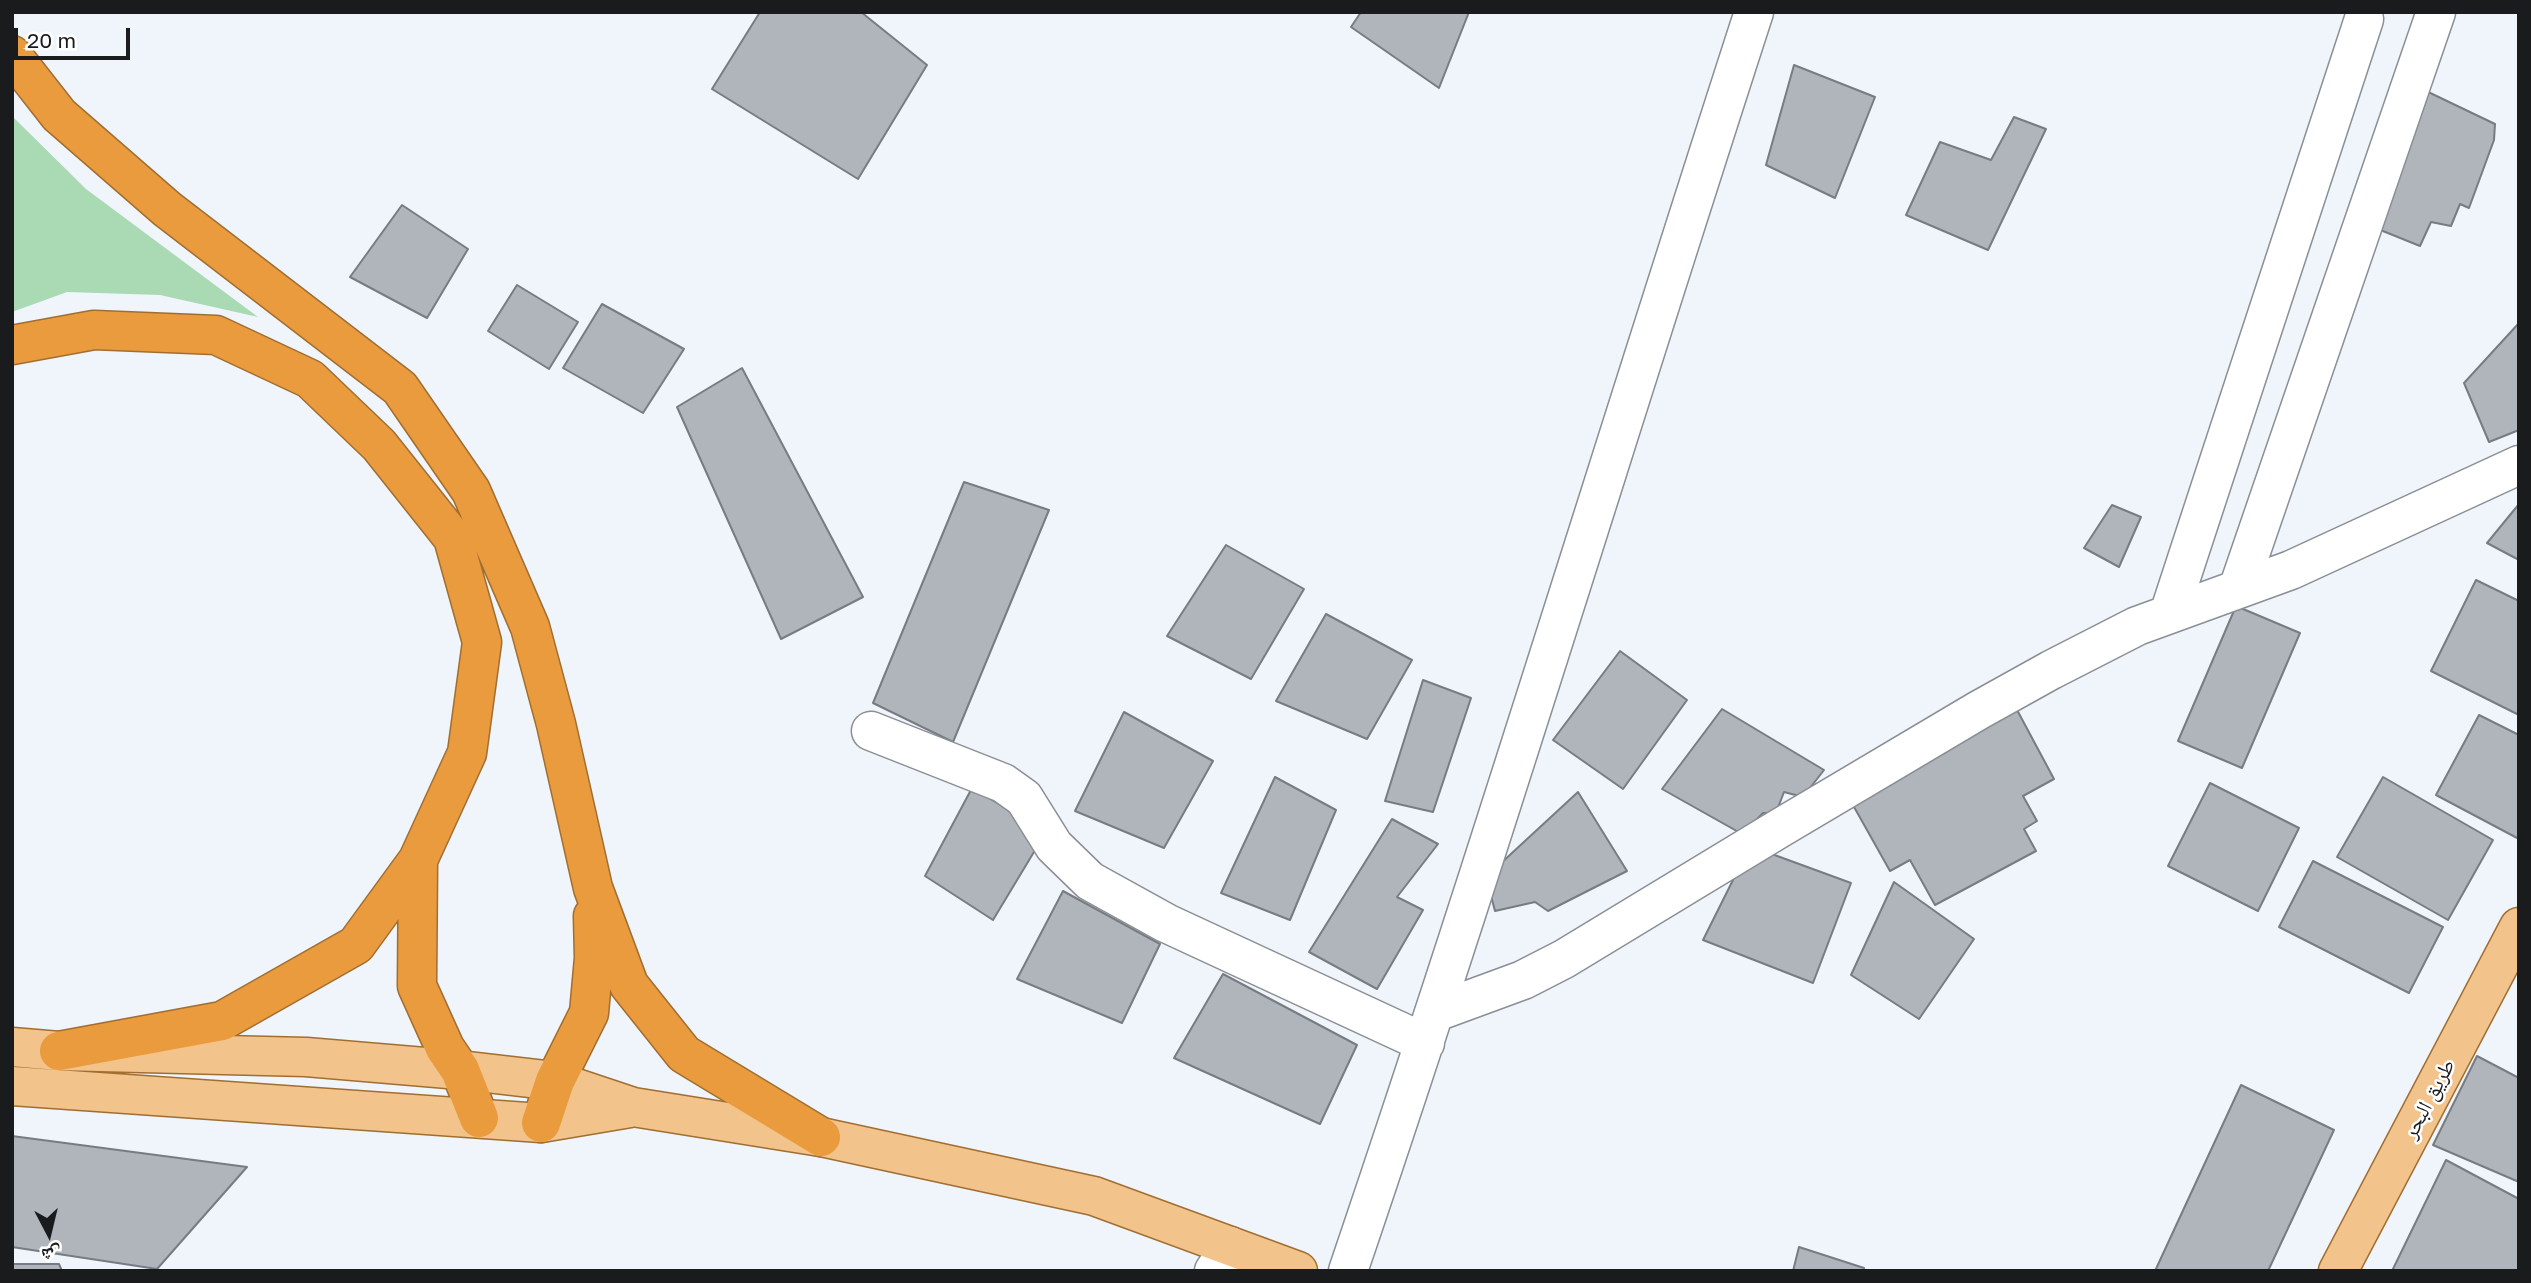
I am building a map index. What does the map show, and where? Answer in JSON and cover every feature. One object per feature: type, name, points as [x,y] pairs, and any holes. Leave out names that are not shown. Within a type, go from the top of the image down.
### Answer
[{"type":"highway","points":[[12,55],[60,115],[167,209],[400,388],[471,491],[530,627],[556,724],[593,888],[629,985],[684,1054],[821,1137]]},
{"type":"highway","points":[[12,345],[94,330],[216,335],[310,379],[388,455],[453,538],[482,642],[467,753],[418,860],[356,945],[222,1021],[59,1051]]},
{"type":"highway","points":[[418,860],[417,986],[445,1048],[460,1070],[479,1118]]},
{"type":"highway","points":[[541,1123],[555,1081],[589,1013],[594,958],[593,888]]},
{"type":"main road","name":"طريق البحر","points":[[2338,1271],[2519,927]]},
{"type":"main road","points":[[12,1047],[59,1051],[306,1057],[555,1081],[633,1107],[821,1137],[1094,1196],[1222,1258],[1298,1271]]},
{"type":"main road","points":[[12,1086],[541,1123],[633,1107]]},
{"type":"street","points":[[1348,1271],[1431,1028],[1754,12]]},
{"type":"street","points":[[2238,589],[2436,12]]},
{"type":"street","points":[[2169,614],[2364,19]]},
{"type":"street","points":[[871,731],[1003,783],[1024,798],[1054,846],[1090,881],[1166,923],[1431,1028],[1564,959],[1780,828],[2051,670],[2137,626],[2336,550],[2519,465]]},
{"type":"green space","points":[[12,116],[86,189],[258,317],[160,295],[67,292],[12,312]]},
{"type":"building","points":[[760,12],[861,12],[927,65],[858,179],[712,89]]},
{"type":"building","points":[[1361,12],[1469,12],[1439,88],[1351,27]]},
{"type":"building","points":[[1794,65],[1875,97],[1835,198],[1766,165]]},
{"type":"building","points":[[2424,90],[2495,124],[2494,140],[2469,208],[2460,204],[2451,226],[2431,222],[2420,246],[2368,225]]},
{"type":"building","points":[[2014,117],[2046,129],[1988,250],[1906,215],[1940,142],[1991,160]]},
{"type":"building","points":[[402,205],[468,249],[427,318],[350,277]]},
{"type":"building","points":[[517,285],[578,322],[549,369],[488,331]]},
{"type":"building","points":[[602,304],[684,349],[643,413],[563,368]]},
{"type":"building","points":[[2519,323],[2519,430],[2489,442],[2464,383]]},
{"type":"building","points":[[742,368],[863,597],[781,639],[677,407]]},
{"type":"building","points":[[964,482],[1049,510],[953,742],[873,703]]},
{"type":"building","points":[[2519,504],[2519,560],[2487,543]]},
{"type":"building","points":[[2112,505],[2141,517],[2119,567],[2084,548]]},
{"type":"building","points":[[1226,545],[1304,589],[1251,679],[1167,636]]},
{"type":"building","points":[[2476,580],[2519,601],[2519,715],[2431,671]]},
{"type":"building","points":[[2236,606],[2300,633],[2242,768],[2178,741]]},
{"type":"building","points":[[1326,614],[1412,660],[1367,739],[1276,701]]},
{"type":"building","points":[[1620,651],[1687,700],[1623,789],[1553,740]]},
{"type":"building","points":[[1423,680],[1471,698],[1433,812],[1385,801]]},
{"type":"building","points":[[2016,708],[2054,779],[2023,796],[2037,821],[2024,829],[2036,851],[1935,905],[1910,860],[1890,871],[1849,798]]},
{"type":"building","points":[[1722,709],[1824,770],[1803,797],[1784,792],[1776,813],[1763,813],[1742,834],[1662,789]]},
{"type":"building","points":[[1124,712],[1213,761],[1164,848],[1075,811]]},
{"type":"building","points":[[2479,715],[2519,735],[2519,839],[2436,795]]},
{"type":"building","points":[[1275,777],[1336,810],[1290,920],[1221,893]]},
{"type":"building","points":[[2383,777],[2493,840],[2448,920],[2337,857]]},
{"type":"building","points":[[2210,783],[2299,828],[2258,911],[2168,866]]},
{"type":"building","points":[[972,788],[1046,832],[993,920],[925,876]]},
{"type":"building","points":[[1578,792],[1627,871],[1548,911],[1535,902],[1495,911],[1486,877]]},
{"type":"building","points":[[1392,819],[1438,844],[1397,897],[1423,910],[1377,989],[1309,952]]},
{"type":"building","points":[[1750,846],[1851,883],[1813,983],[1703,940]]},
{"type":"building","points":[[2313,861],[2443,927],[2409,993],[2279,927]]},
{"type":"building","points":[[1894,882],[1974,939],[1919,1019],[1851,975]]},
{"type":"building","points":[[1063,891],[1160,944],[1122,1023],[1017,979]]},
{"type":"building","points":[[1223,974],[1357,1045],[1320,1124],[1174,1058]]},
{"type":"building","points":[[2477,1056],[2519,1078],[2519,1182],[2433,1145]]},
{"type":"building","points":[[2241,1085],[2334,1130],[2268,1271],[2155,1271]]},
{"type":"building","points":[[12,1136],[247,1167],[157,1269],[12,1247]]},
{"type":"building","points":[[2446,1160],[2519,1199],[2519,1271],[2392,1271]]},
{"type":"building","points":[[1799,1247],[1864,1268],[1864,1271],[1793,1271]]},
{"type":"building","points":[[12,1264],[59,1264],[62,1271],[12,1271]]}]
